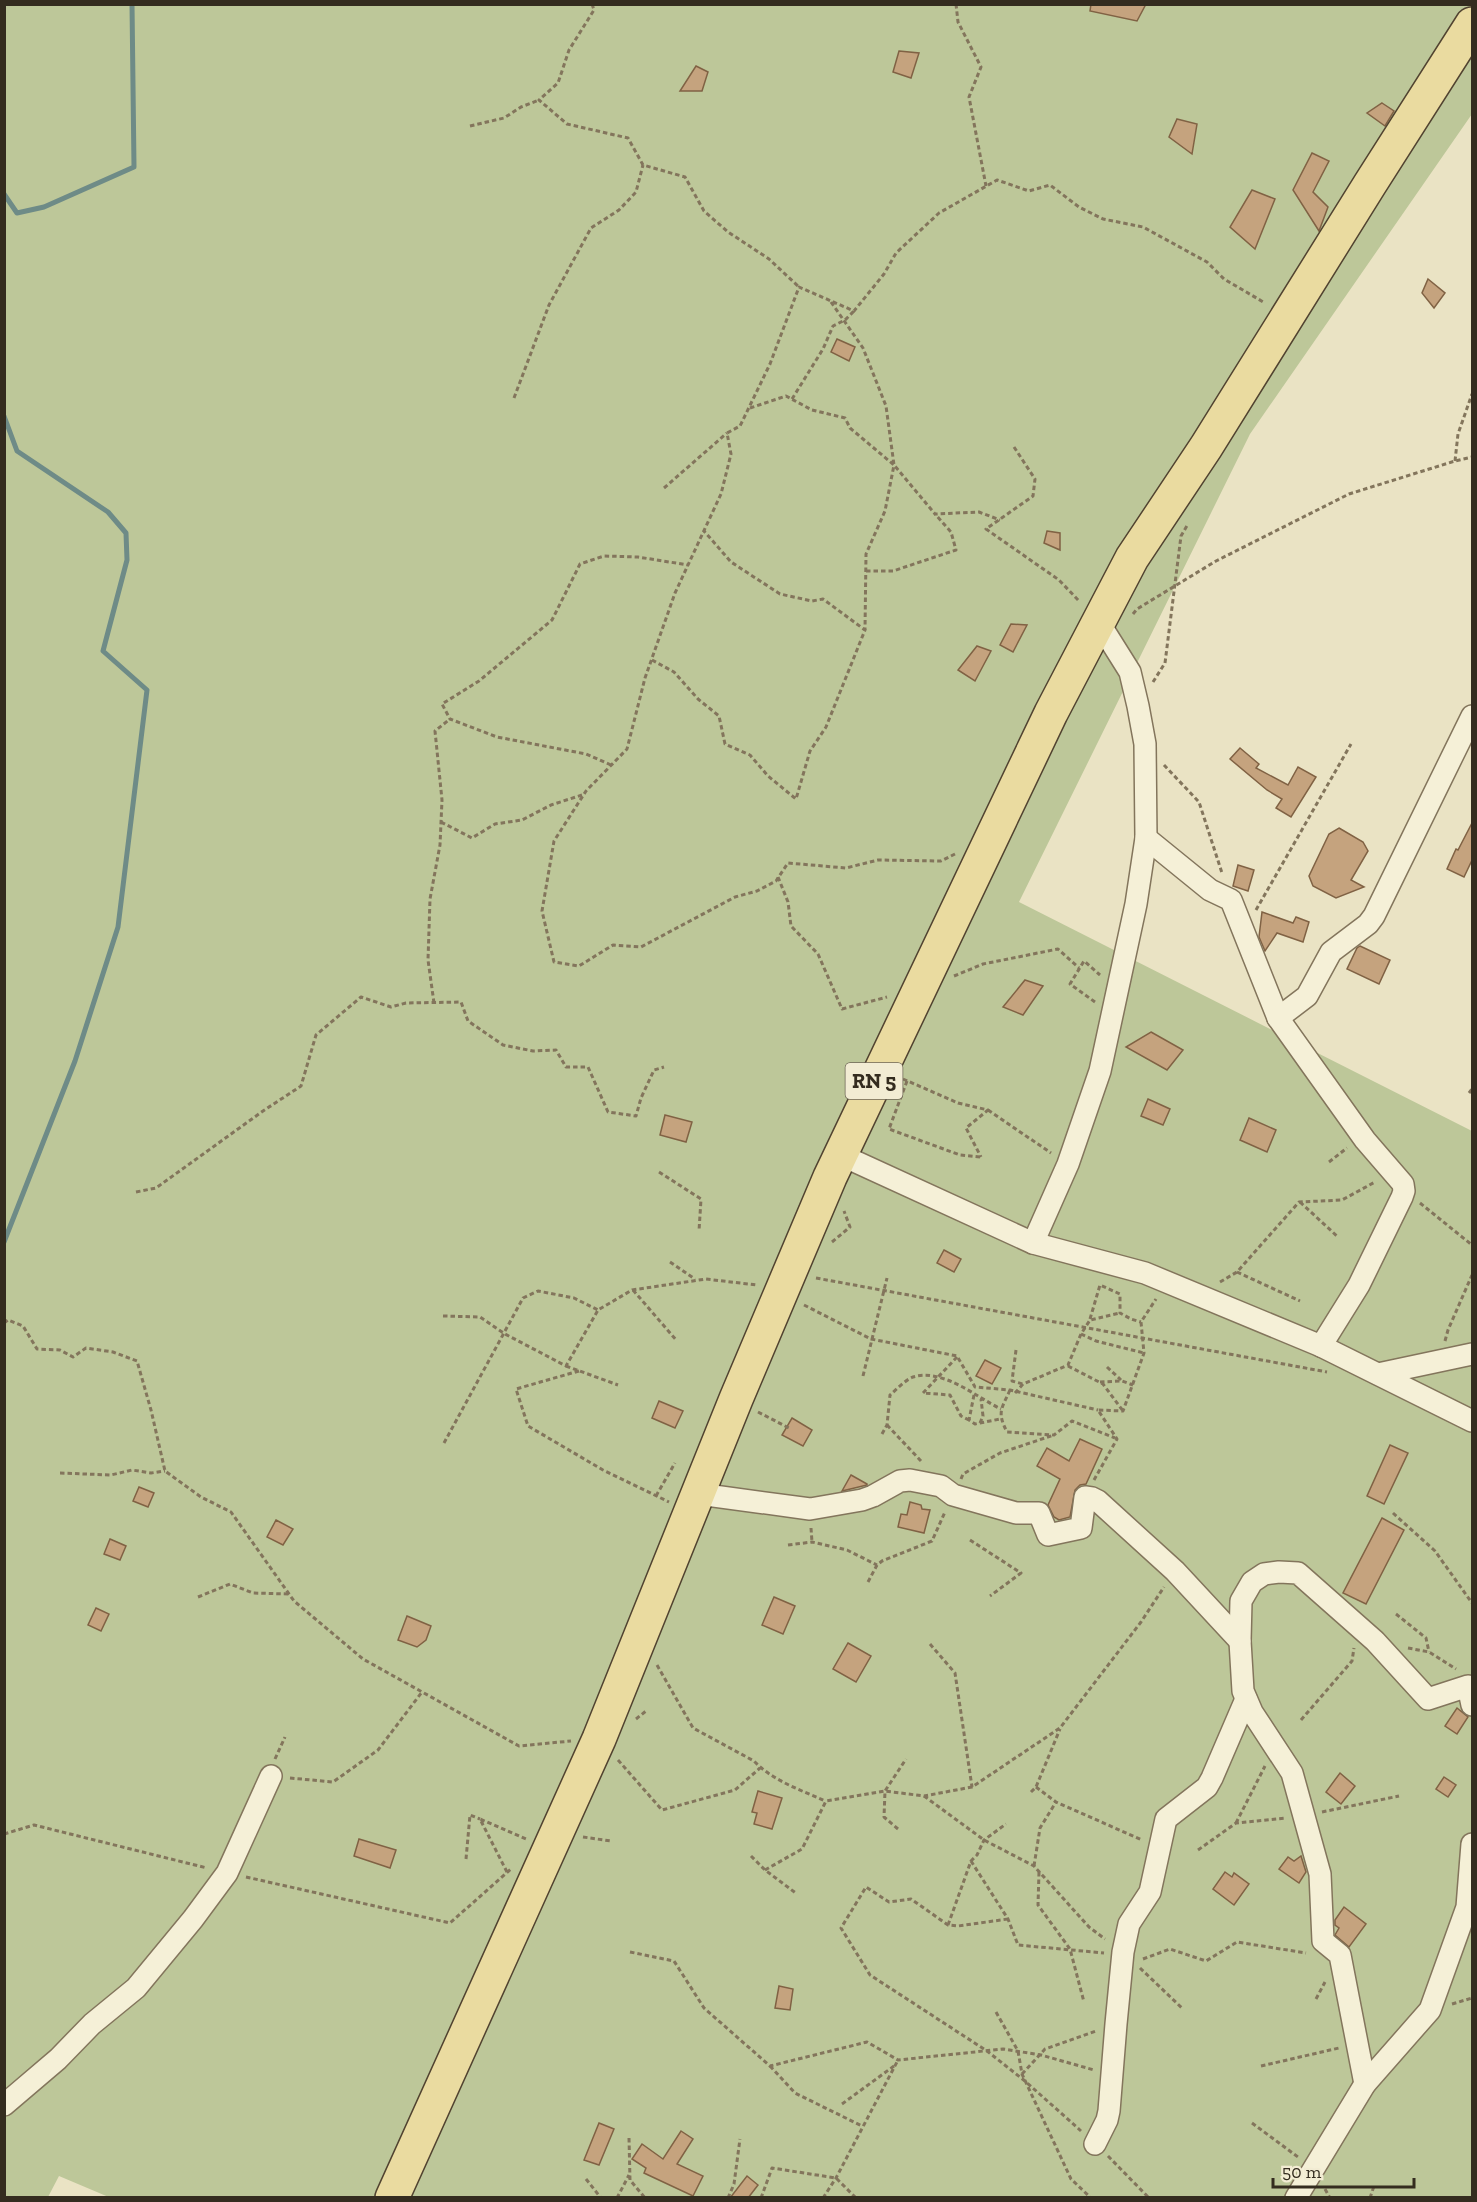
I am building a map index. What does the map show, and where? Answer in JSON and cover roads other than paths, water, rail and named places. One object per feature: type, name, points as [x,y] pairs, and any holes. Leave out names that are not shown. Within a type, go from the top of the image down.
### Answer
[{"type":"main road","name":"RN 5","points":[[392,2198],[599,1738],[735,1399],[841,1155],[893,1075],[918,989],[1051,713],[1104,630],[1132,558],[1206,447],[1473,24]]},
{"type":"street","points":[[1033,1243],[1068,1164],[1100,1071],[1136,904],[1146,838],[1144,744],[1138,706],[1130,672],[1104,630]]},
{"type":"street","points":[[1278,1018],[1308,996],[1331,952],[1368,924],[1374,916],[1473,716]]},
{"type":"street","points":[[1146,838],[1210,890],[1231,900],[1278,1018],[1365,1140],[1403,1184],[1404,1191],[1359,1285],[1321,1346]]},
{"type":"street","points":[[841,1155],[1033,1243],[1145,1273],[1321,1346],[1473,1421]]},
{"type":"street","points":[[1378,1374],[1473,1354]]},
{"type":"street","points":[[694,1503],[810,1509],[862,1500],[900,1481],[910,1480],[1016,1513],[1039,1513],[1048,1535],[1081,1528],[1085,1497],[1092,1498],[1175,1571],[1240,1641]]},
{"type":"street","points":[[1365,2084],[1340,1955],[1323,1941],[1320,1874],[1292,1773],[1246,1699],[1240,1641],[1241,1601],[1252,1582],[1264,1574],[1279,1572],[1298,1574],[1375,1641],[1428,1699],[1468,1686],[1473,1705]]},
{"type":"street","points":[[1095,2144],[1107,2120],[1124,1952],[1129,1924],[1150,1892],[1166,1819],[1207,1787],[1246,1699]]},
{"type":"street","points":[[4,2105],[58,2059],[92,2024],[136,1988],[193,1919],[227,1873],[271,1776]]},
{"type":"street","points":[[1296,2198],[1365,2084],[1430,2010],[1467,1907],[1473,1844]]},
{"type":"waterway","points":[[4,194],[17,213],[44,207],[134,167],[132,4]]},
{"type":"waterway","points":[[4,416],[17,451],[108,512],[126,533],[127,560],[103,651],[147,690],[118,927],[75,1061],[4,1242]]}]
